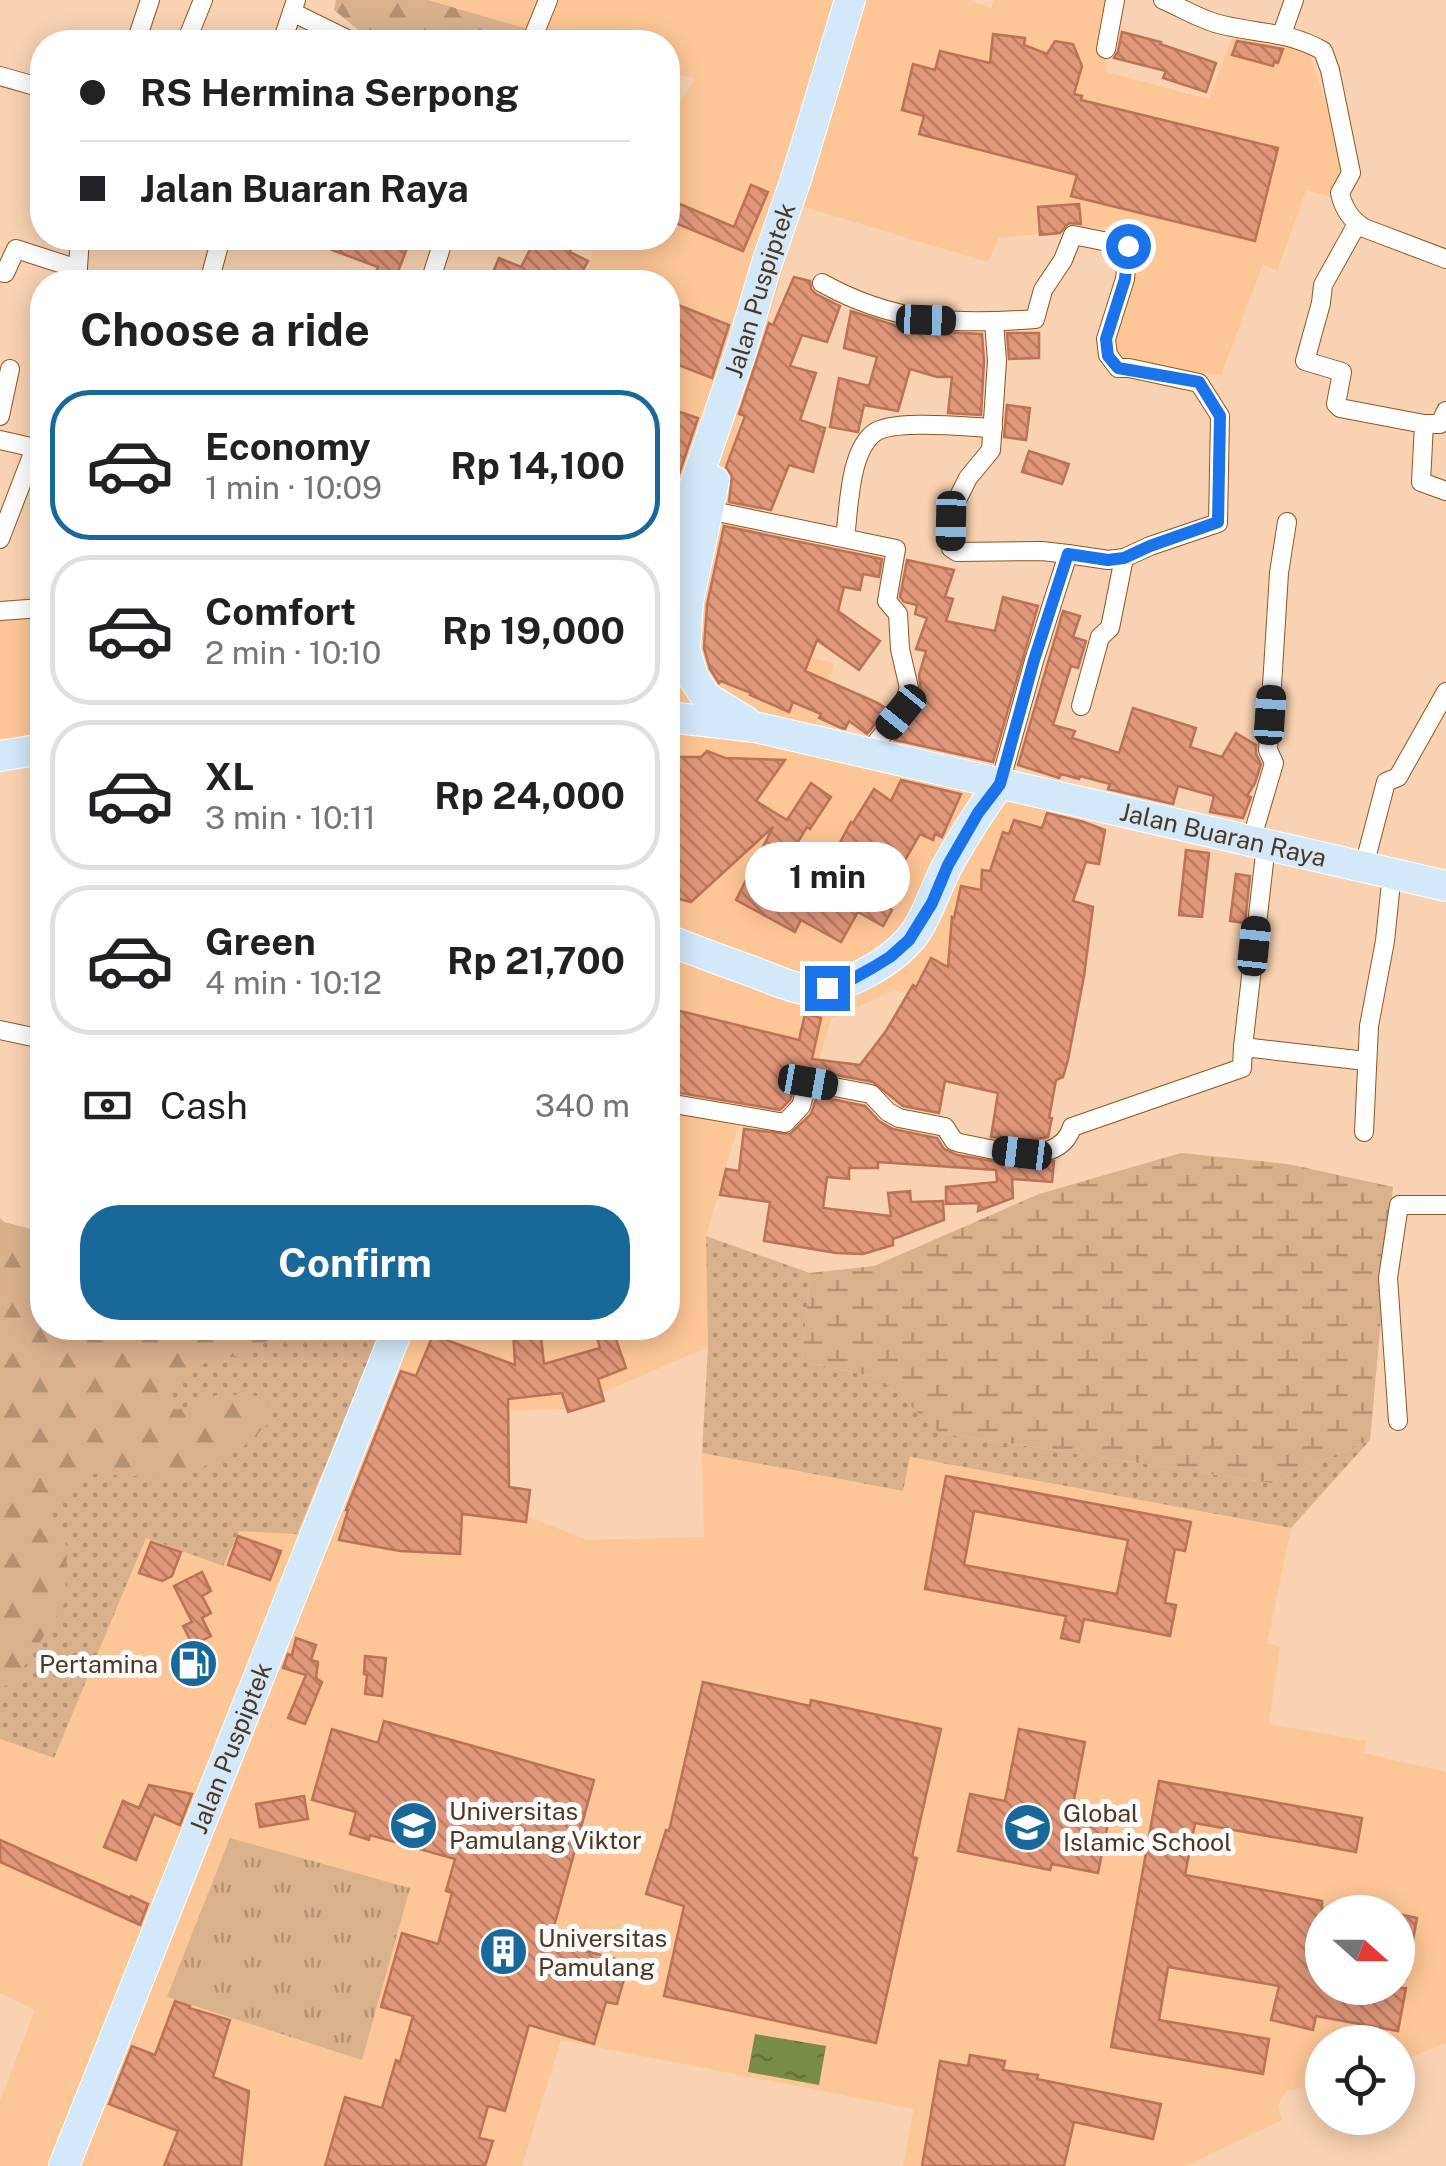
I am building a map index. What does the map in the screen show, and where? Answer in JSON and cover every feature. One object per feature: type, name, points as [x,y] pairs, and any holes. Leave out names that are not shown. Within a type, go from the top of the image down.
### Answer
[{"type":"main road","name":"Jalan Puspiptek","points":[[680,552],[697,511],[766,266],[850,0]]},
{"type":"main road","points":[[680,536],[697,511]]},
{"type":"main road","points":[[697,511],[685,650],[692,676],[706,697],[754,727]]},
{"type":"main road","name":"Jalan Buaran Raya","points":[[680,718],[754,727],[1446,886]]},
{"type":"main road","points":[[0,756],[30,751]]},
{"type":"main road","points":[[963,775],[974,786],[978,813]]},
{"type":"main road","points":[[680,945],[806,989],[827,988],[854,978],[890,957],[909,940],[978,813],[1000,784]]},
{"type":"main road","name":"Jalan Puspiptek","points":[[64,2166],[393,1340]]},
{"type":"street","points":[[140,30],[150,0]]},
{"type":"street","points":[[191,30],[202,0]]},
{"type":"street","points":[[535,30],[548,0]]},
{"type":"street","points":[[1106,49],[1115,0]]},
{"type":"street","points":[[1164,0],[1215,23],[1286,35],[1324,51],[1351,173],[1340,193],[1342,204],[1357,224],[1446,259]]},
{"type":"street","points":[[1286,35],[1284,28],[1294,0]]},
{"type":"street","points":[[286,30],[294,6],[334,30]]},
{"type":"street","points":[[0,76],[30,85]]},
{"type":"street","points":[[1357,224],[1324,285],[1306,361],[1342,372],[1336,404],[1340,408],[1424,424],[1440,424],[1446,411]]},
{"type":"street","points":[[822,283],[844,296],[926,320],[1035,319],[1043,290],[1063,260],[1073,235],[1128,246],[1125,279],[1106,339],[1108,356],[1118,368],[1199,382],[1220,416],[1218,522],[1124,558],[1108,560],[1042,550],[957,552],[951,548],[956,502],[968,478],[991,450],[997,361],[994,322]]},
{"type":"street","points":[[0,272],[5,273],[16,249],[63,270]]},
{"type":"street","points":[[0,416],[10,369]]},
{"type":"street","points":[[1424,424],[1421,482],[1446,491]]},
{"type":"street","points":[[845,538],[853,476],[860,453],[877,430],[910,425],[992,428]]},
{"type":"street","points":[[0,440],[30,447]]},
{"type":"street","points":[[0,540],[30,461]]},
{"type":"street","points":[[697,511],[896,549],[887,601],[898,614],[900,649],[909,688],[901,712],[866,754]]},
{"type":"street","points":[[680,1105],[785,1123],[801,1106],[808,1082],[871,1094],[888,1112],[946,1127],[954,1141],[960,1143],[1049,1153],[1068,1138],[1072,1127],[1242,1068],[1258,843],[1274,763],[1268,750],[1278,574],[1287,522]]},
{"type":"street","points":[[1000,784],[1068,554]]},
{"type":"street","points":[[1081,706],[1100,638],[1110,628],[1124,558]]},
{"type":"street","points":[[0,611],[30,609]]},
{"type":"street","points":[[1364,1132],[1369,1026],[1385,941],[1378,869],[1386,782],[1398,777],[1446,692]]},
{"type":"street","points":[[0,1030],[30,1037]]},
{"type":"street","points":[[1243,1047],[1366,1062]]},
{"type":"street","points":[[1398,1421],[1388,1278],[1398,1204],[1446,1205]]},
{"type":"shaded area","points":[[428,0],[968,0],[991,8],[994,0],[1105,0],[1100,34],[1107,72],[1209,99],[1237,24],[1308,50],[1348,172],[1334,197],[1306,190],[1277,271],[1263,264],[1221,375],[1126,364],[1107,354],[1127,282],[1128,225],[999,238],[987,262],[801,206],[719,495],[758,508],[736,637],[834,663],[814,730],[1053,789],[978,1006],[894,990],[831,1019],[811,1087],[680,1058],[680,270],[588,270],[593,250],[680,250],[680,102],[696,79],[680,74],[680,30],[531,30]]},
{"type":"shaded area","points":[[30,596],[30,759],[0,763],[0,608]]},
{"type":"shaded area","points":[[680,1110],[738,1126],[706,1236],[708,1347],[564,1409],[479,1411],[459,1474],[526,1516],[587,1540],[704,1537],[702,1453],[902,1491],[909,1457],[1291,1528],[1267,1643],[1280,1647],[1269,1724],[1366,1741],[1364,1753],[1446,1772],[1446,2043],[1415,2055],[1415,2025],[1305,2025],[1305,2087],[1286,2091],[1278,2105],[1282,2120],[1186,2166],[903,2166],[914,2109],[561,2040],[522,2166],[0,2166],[0,2101],[35,2010],[0,1993],[0,1739],[54,1758],[146,1538],[222,1566],[238,1530],[297,1534],[377,1340],[680,1340]]},
{"type":"green space","points":[[336,0],[428,0],[531,30],[358,30],[334,10]]},
{"type":"green space","points":[[1181,1153],[1288,1164],[1393,1187],[1370,1440],[1271,1483],[940,1433],[880,1378],[802,1361],[810,1273],[874,1266],[1039,1194]]},
{"type":"green space","points":[[0,1218],[30,1229],[30,1340],[377,1340],[297,1534],[239,1531],[223,1566],[146,1538],[54,1758],[0,1739]]},
{"type":"green space","points":[[0,1221],[30,1229],[30,1340],[269,1340],[248,1354],[209,1361],[157,1394],[177,1410],[220,1394],[267,1396],[267,1425],[242,1448],[180,1478],[90,1474],[49,1507],[67,1547],[65,1603],[15,1681],[0,1689]]},
{"type":"green space","points":[[706,1236],[810,1273],[802,1361],[880,1378],[940,1433],[1271,1483],[1370,1440],[1291,1528],[910,1457],[903,1491],[702,1453],[708,1347]]},
{"type":"green space","points":[[230,1838],[410,1888],[362,2060],[167,1997]]},
{"type":"water","points":[[755,2034],[826,2046],[819,2085],[748,2072]]},
{"type":"building","points":[[1122,32],[1216,63],[1206,92],[1163,78],[1166,71],[1114,58]]},
{"type":"building","points":[[993,34],[1025,38],[1024,45],[1047,54],[1055,41],[1073,44],[1082,66],[1074,94],[1082,96],[1081,100],[1278,148],[1255,241],[1071,196],[1077,175],[919,134],[924,116],[902,110],[913,64],[935,70],[940,51],[990,63]]},
{"type":"building","points":[[1237,41],[1283,49],[1273,66],[1232,55]]},
{"type":"building","points":[[751,185],[768,192],[743,251],[680,225],[680,204],[734,227]]},
{"type":"building","points":[[1079,204],[1081,224],[1069,223],[1060,233],[1040,235],[1038,207]]},
{"type":"building","points":[[332,250],[406,250],[399,270],[377,270],[378,267]]},
{"type":"building","points":[[530,250],[571,250],[588,261],[583,270],[494,270],[499,258],[521,267]]},
{"type":"building","points":[[794,277],[810,281],[816,294],[840,306],[827,342],[802,335],[790,366],[816,373],[800,420],[825,428],[813,472],[789,465],[771,510],[729,502],[732,476],[726,467],[745,416],[739,414],[769,323],[773,325]]},
{"type":"building","points":[[680,306],[729,325],[712,378],[680,366]]},
{"type":"building","points":[[851,311],[923,331],[982,334],[981,415],[948,413],[952,377],[910,369],[898,411],[864,405],[858,432],[830,427],[839,378],[869,386],[877,357],[844,348]]},
{"type":"building","points":[[1007,333],[1039,333],[1039,358],[1009,359]]},
{"type":"building","points":[[1007,405],[1030,408],[1026,440],[1004,437]]},
{"type":"building","points":[[680,412],[698,418],[680,471]]},
{"type":"building","points":[[1029,451],[1069,464],[1062,484],[1022,472]]},
{"type":"building","points":[[724,526],[882,559],[879,577],[863,574],[860,590],[844,587],[838,611],[880,641],[859,670],[817,640],[805,671],[887,709],[867,734],[849,721],[845,729],[793,702],[789,712],[751,693],[719,683],[704,648],[707,605]]},
{"type":"building","points":[[907,560],[954,570],[945,597],[953,599],[946,621],[995,631],[1003,597],[1038,606],[993,762],[895,740],[916,712],[921,691],[919,675],[926,651],[916,649],[927,618],[915,614],[917,605],[900,597]]},
{"type":"building","points":[[1063,611],[1080,616],[1073,637],[1086,641],[1078,668],[1071,666],[1053,725],[1075,731],[1072,738],[1119,753],[1133,708],[1196,728],[1190,747],[1222,757],[1236,733],[1256,745],[1261,764],[1247,796],[1251,797],[1243,818],[1210,812],[1214,796],[1178,786],[1173,804],[1108,789],[1110,784],[1080,776],[1079,779],[1061,774],[1059,778],[1018,765]]},
{"type":"building","points":[[707,751],[725,758],[785,760],[756,801],[787,820],[811,783],[831,797],[791,853],[824,872],[874,789],[891,801],[901,780],[961,794],[942,837],[935,834],[933,840],[920,834],[880,903],[892,910],[883,926],[858,912],[841,942],[801,920],[795,932],[736,900],[773,827],[691,902],[680,899],[680,757],[701,757]]},
{"type":"building","points":[[1047,813],[1105,830],[1099,864],[1086,862],[1073,901],[1093,907],[1068,1060],[1063,1077],[1056,1080],[1048,1137],[1024,1141],[991,1137],[998,1093],[945,1081],[939,1113],[903,1106],[873,1082],[810,1070],[799,1074],[790,1100],[780,1110],[680,1093],[680,1011],[799,1040],[805,1014],[821,1018],[812,1059],[860,1065],[913,985],[916,987],[931,958],[948,967],[952,917],[961,886],[981,890],[982,870],[990,871],[1003,832],[1009,834],[1014,820],[1042,828]]},
{"type":"building","points":[[1186,850],[1209,853],[1202,917],[1179,915]]},
{"type":"building","points":[[1236,874],[1250,876],[1245,923],[1230,921]]},
{"type":"building","points":[[817,1096],[865,1106],[893,1129],[937,1138],[944,1149],[957,1155],[1023,1166],[1054,1161],[1052,1182],[1012,1179],[1013,1198],[978,1211],[979,1203],[946,1204],[946,1187],[997,1182],[996,1170],[878,1162],[878,1168],[849,1168],[849,1179],[827,1177],[823,1208],[891,1216],[888,1193],[910,1191],[911,1202],[943,1201],[944,1220],[893,1239],[893,1245],[863,1254],[764,1241],[770,1202],[720,1195],[726,1169],[739,1171],[744,1129],[790,1134],[811,1114]]},
{"type":"building","points":[[431,1340],[447,1340],[515,1365],[514,1340],[541,1340],[544,1364],[600,1348],[598,1340],[616,1340],[626,1368],[598,1379],[604,1401],[568,1412],[562,1393],[508,1399],[509,1487],[530,1490],[526,1522],[462,1514],[460,1554],[400,1551],[339,1540],[346,1510],[401,1371],[416,1376]]},
{"type":"building","points":[[946,1476],[1191,1522],[1185,1551],[1175,1549],[1165,1603],[1176,1605],[1170,1636],[1084,1619],[1079,1642],[1061,1638],[1066,1616],[925,1589]],"holes":[[[974,1511],[1128,1540],[1117,1594],[964,1565]]]},
{"type":"building","points":[[238,1536],[281,1551],[270,1580],[228,1565]]},
{"type":"building","points":[[151,1542],[181,1552],[172,1576],[162,1581],[139,1573]]},
{"type":"building","points":[[202,1572],[211,1591],[202,1596],[211,1613],[202,1618],[211,1636],[193,1645],[183,1626],[192,1622],[174,1586]]},
{"type":"building","points":[[296,1638],[316,1645],[311,1660],[318,1662],[316,1678],[322,1682],[305,1724],[288,1718],[306,1675],[283,1668],[288,1654],[292,1655]]},
{"type":"building","points":[[365,1656],[386,1658],[382,1696],[365,1694]]},
{"type":"building","points":[[703,1682],[810,1706],[811,1700],[941,1729],[876,2043],[664,1996],[684,1906],[646,1894],[666,1830],[669,1831]]},
{"type":"building","name":"Universitas Pamulang","points":[[384,1721],[594,1780],[550,1941],[616,1959],[611,1976],[624,1979],[617,2004],[606,2002],[594,2044],[529,2025],[505,2111],[488,2106],[479,2138],[493,2141],[485,2166],[325,2166],[345,2097],[382,2108],[396,2060],[400,2062],[413,2016],[381,2007],[402,1933],[438,1944],[452,1893],[446,1891],[455,1859],[370,1835],[369,1840],[350,1834],[356,1812],[312,1800],[332,1729],[378,1743]]},
{"type":"building","points":[[1019,1729],[1085,1742],[1071,1815],[1108,1823],[1098,1873],[1052,1864],[1050,1870],[958,1851],[970,1794],[1005,1801]]},
{"type":"building","points":[[1159,1781],[1362,1818],[1356,1852],[1195,1823],[1185,1875],[1305,1898],[1305,2005],[1403,2005],[1399,2025],[1365,2025],[1316,2016],[1314,2025],[1305,2028],[1271,2020],[1279,1986],[1168,1967],[1159,2020],[1269,2039],[1263,2074],[1111,2047]]},
{"type":"building","points":[[149,1785],[192,1794],[180,1825],[154,1814],[136,1860],[104,1847],[123,1801],[139,1808]]},
{"type":"building","points":[[304,1796],[308,1819],[260,1827],[256,1804]]},
{"type":"building","points":[[0,1840],[148,1904],[140,1925],[0,1862]]},
{"type":"building","points":[[175,2001],[230,2020],[213,2077],[249,2091],[241,2166],[164,2166],[178,2131],[109,2104],[132,2046],[155,2055]]},
{"type":"building","points":[[970,2055],[1005,2061],[1003,2070],[1038,2075],[1037,2079],[1161,2104],[1153,2139],[1074,2122],[1064,2166],[922,2166],[940,2061],[968,2066]]},
{"type":"place","name":"Pertamina","points":[[193,1664]]},
{"type":"place","name":"Universitas Pamulang Viktor","points":[[414,1825]]},
{"type":"place","name":"Global Islamic School","points":[[1028,1827]]},
{"type":"place","name":"Universitas Pamulang","points":[[503,1952]]},
{"type":"route","points":[[827,988],[872,968],[909,940],[978,813],[1000,784],[1068,554],[1108,560],[1124,558],[1218,522],[1220,416],[1199,382],[1118,368],[1108,356],[1106,339],[1125,279],[1128,246]]}]
